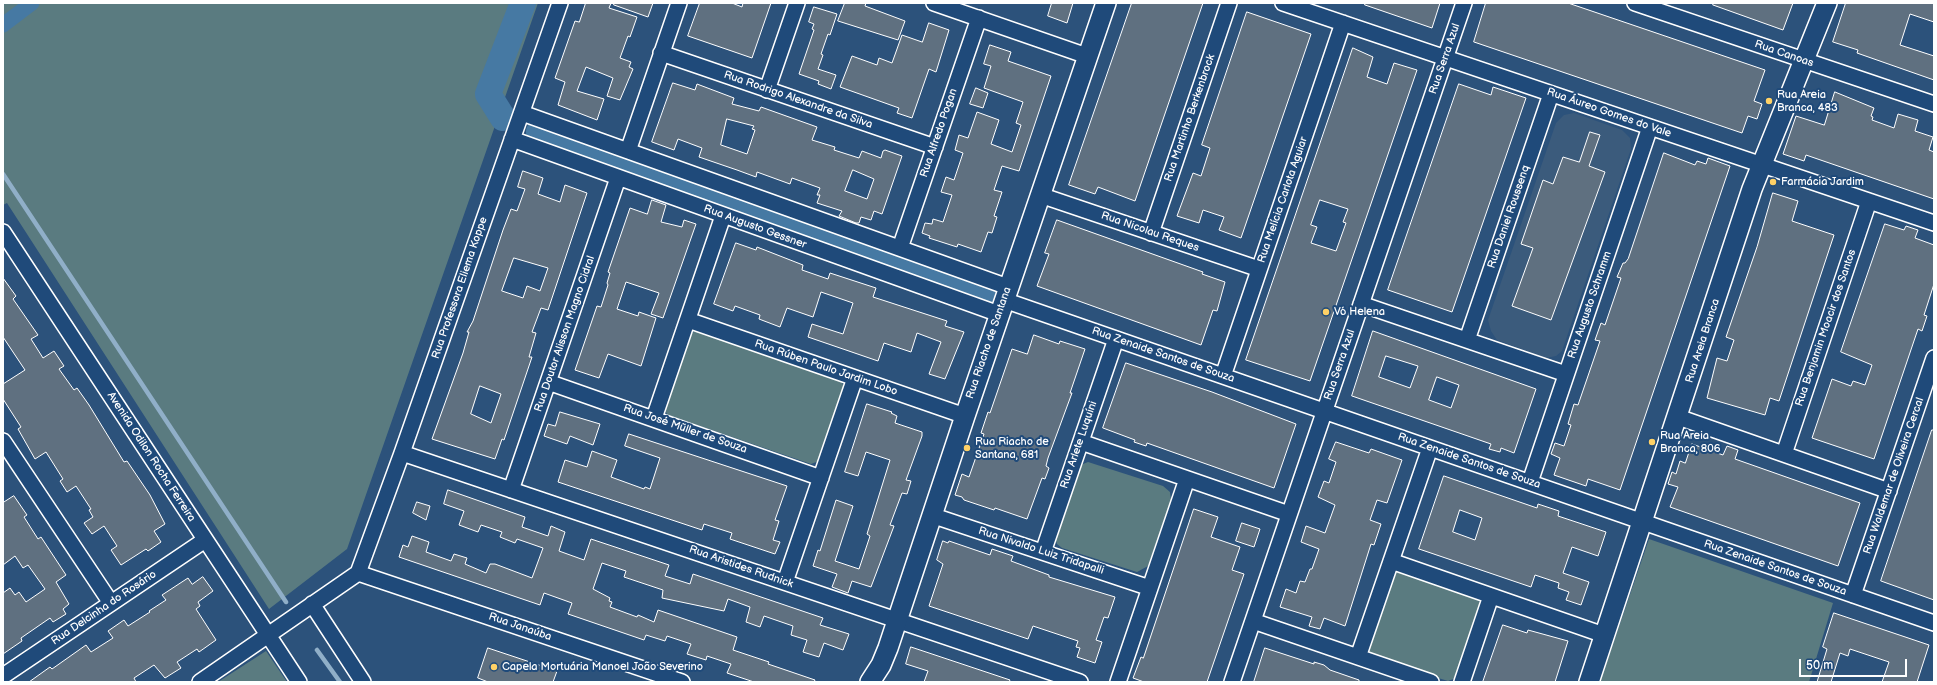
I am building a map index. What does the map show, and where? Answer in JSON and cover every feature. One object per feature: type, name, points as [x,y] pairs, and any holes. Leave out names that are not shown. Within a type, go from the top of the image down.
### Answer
[{"type":"street","name":"Rua Professora Eliema Koppe","points":[[358,573],[402,453],[560,3]]},
{"type":"street","points":[[628,151],[679,3]]},
{"type":"street","points":[[767,90],[796,3]]},
{"type":"street","points":[[934,3],[1088,56]]},
{"type":"street","name":"Rua Riacho de Santana","points":[[870,682],[880,666],[897,620],[1004,300],[1106,3]]},
{"type":"street","name":"Rua Martinho Berkenbrock","points":[[1151,232],[1229,3]]},
{"type":"street","name":"Rua Áureo Gomes do Vale","points":[[1283,3],[1934,223]]},
{"type":"street","name":"Rua Serra Azul","points":[[1232,682],[1464,3]]},
{"type":"street","name":"Rua Canoas","points":[[1635,3],[1934,104]]},
{"type":"street","name":"Rua Areia Branca","points":[[1590,682],[1604,635],[1762,165],[1827,3]]},
{"type":"street","name":"Rua Alfredo Pogan","points":[[900,248],[978,18]]},
{"type":"street","name":"Rua Melícia Carlota Aguiar","points":[[1223,376],[1343,23]]},
{"type":"street","name":"Rua Rodrigo Alexandre da Silva","points":[[661,53],[935,147]]},
{"type":"street","name":"Rua Daniel Roussenq","points":[[1467,340],[1551,94]]},
{"type":"street","points":[[522,113],[900,248],[1004,300]]},
{"type":"street","name":"Rua Augusto Schramm","points":[[1530,482],[1650,127]]},
{"type":"street","name":"Rua Augusto Gessner","points":[[512,139],[723,216],[1004,300]]},
{"type":"street","name":"Rua Doutor Alisson Magno Cidral","points":[[511,490],[618,178]]},
{"type":"street","name":"Rua Nicolau Reques","points":[[1040,195],[1259,269]]},
{"type":"street","name":"Rua Benjamin Moacir dos Santos","points":[[1784,454],[1869,201]]},
{"type":"street","points":[[654,418],[723,216]]},
{"type":"street","name":"Avenida Odilon Rocha Ferreira","points":[[3,232],[299,682]]},
{"type":"street","name":"Rua Zenaide Santos de Souza","points":[[1004,300],[1934,623]]},
{"type":"street","points":[[1361,304],[1566,374]]},
{"type":"street","name":"Rua Rúben Paulo Jardim Lobo","points":[[688,320],[965,416]]},
{"type":"street","name":"Rua Arlete Luquíni","points":[[1043,552],[1116,339]]},
{"type":"street","name":"Rua Waldemar de Oliveira Cercal","points":[[1853,595],[1934,358]]},
{"type":"street","points":[[785,582],[855,378]]},
{"type":"street","name":"Rua José Müller de Souza","points":[[548,382],[654,418],[821,478]]},
{"type":"street","points":[[1678,417],[1888,491]]},
{"type":"street","points":[[3,441],[110,603]]},
{"type":"street","points":[[1081,442],[1290,514]]},
{"type":"street","points":[[1358,657],[1430,448]]},
{"type":"street","name":"Rua Aristides Rudnick","points":[[402,453],[1080,682]]},
{"type":"street","points":[[1118,682],[1188,479]]},
{"type":"street","name":"Rua Nivaldo Luiz Tridapalli","points":[[932,515],[1150,588]]},
{"type":"street","name":"Rua Delcinha do Rosário","points":[[3,676],[205,540]]},
{"type":"street","points":[[1391,561],[1604,635]]},
{"type":"street","points":[[200,682],[358,573]]},
{"type":"street","name":"Rua Janaúba","points":[[358,573],[682,682]]},
{"type":"street","points":[[1462,682],[1491,596]]},
{"type":"street","points":[[312,604],[363,682]]},
{"type":"street","points":[[1253,621],[1431,682]]},
{"type":"shaded area","points":[[1574,113],[1622,130],[1630,138],[1631,149],[1562,351],[1556,356],[1546,358],[1497,340],[1491,331],[1488,320],[1556,123],[1564,115]]},
{"type":"green space","points":[[3,3],[538,3],[347,549],[269,609],[7,203],[3,205]]},
{"type":"green space","points":[[697,330],[841,381],[845,389],[819,461],[811,464],[668,415],[664,410],[689,335]]},
{"type":"green space","points":[[1088,462],[1163,486],[1170,492],[1171,500],[1148,566],[1137,572],[1062,548],[1057,544],[1055,538],[1079,470],[1083,464]]},
{"type":"green space","points":[[1649,539],[1833,603],[1809,682],[1600,682]]},
{"type":"green space","points":[[1396,572],[1477,598],[1482,606],[1456,678],[1448,681],[1376,659],[1367,651],[1393,574]]},
{"type":"green space","points":[[266,651],[287,682],[218,682]]},
{"type":"building","points":[[586,3],[611,3],[609,8],[637,17],[620,58],[631,62],[629,67],[633,69],[620,100],[607,96],[613,78],[586,67],[577,91],[604,99],[597,120],[558,105],[565,82],[555,78],[575,21],[579,22]]},
{"type":"building","points":[[614,3],[653,3],[648,17],[614,5]]},
{"type":"building","points":[[700,3],[732,3],[742,7],[743,3],[771,3],[752,58],[688,36]]},
{"type":"building","points":[[845,3],[866,3],[865,6],[905,21],[898,40],[838,21]]},
{"type":"building","points":[[1052,3],[1073,3],[1067,23],[1048,16]]},
{"type":"building","points":[[1132,3],[1203,3],[1135,201],[1098,187],[1095,194],[1069,185]]},
{"type":"building","points":[[1365,3],[1440,3],[1432,28],[1365,5]]},
{"type":"building","points":[[1486,3],[1568,3],[1765,70],[1754,101],[1762,104],[1757,119],[1748,116],[1742,133],[1474,42]]},
{"type":"building","points":[[1714,3],[1793,3],[1783,30],[1713,5]]},
{"type":"building","points":[[1846,3],[1934,3],[1934,22],[1910,14],[1900,45],[1934,56],[1934,80],[1857,53],[1858,50],[1833,42]]},
{"type":"building","points":[[814,7],[837,14],[830,35],[828,34],[821,54],[823,55],[818,69],[836,75],[831,89],[818,84],[819,81],[799,74],[814,30],[812,29],[814,24],[809,22]]},
{"type":"building","points":[[1247,12],[1311,34],[1241,238],[1219,230],[1224,217],[1203,210],[1199,223],[1177,216],[1193,173],[1201,176],[1210,148],[1202,145]]},
{"type":"building","points":[[929,23],[949,30],[936,72],[929,69],[912,118],[897,113],[899,108],[840,87],[852,56],[877,65],[879,58],[892,63],[902,35],[922,42]]},
{"type":"building","points":[[990,45],[1011,52],[1008,61],[1051,76],[1019,171],[1002,166],[994,190],[1002,192],[994,216],[997,217],[992,233],[988,232],[981,252],[958,244],[957,247],[929,238],[930,236],[922,233],[925,223],[932,224],[933,219],[943,222],[952,195],[941,192],[946,177],[954,180],[963,153],[955,150],[959,135],[968,138],[977,112],[999,120],[991,144],[1012,152],[1021,125],[1016,123],[1023,102],[984,88],[991,66],[984,64]]},
{"type":"building","points":[[1353,48],[1373,57],[1367,77],[1387,84],[1394,63],[1417,70],[1310,381],[1246,360]],"holes":[[[1320,200],[1348,209],[1343,222],[1346,223],[1336,251],[1311,243],[1317,227],[1311,225]]]},
{"type":"building","points":[[673,83],[695,90],[697,84],[734,98],[732,104],[759,111],[761,107],[817,127],[812,140],[835,147],[834,150],[859,158],[862,151],[881,158],[883,151],[885,150],[902,156],[882,214],[874,211],[871,220],[861,217],[859,223],[856,223],[839,216],[842,211],[817,203],[820,195],[817,195],[820,188],[792,178],[790,184],[757,172],[756,177],[699,157],[702,148],[678,139],[674,150],[652,142]],"holes":[[[727,119],[754,126],[752,129],[755,130],[747,154],[721,145]],[[853,170],[874,179],[867,199],[845,191]]]},
{"type":"building","points":[[1459,84],[1491,95],[1493,87],[1526,98],[1452,312],[1388,290]]},
{"type":"building","points":[[976,88],[988,93],[983,108],[970,104]]},
{"type":"building","points":[[1835,92],[1874,108],[1871,116],[1873,117],[1872,120],[1894,128],[1898,114],[1918,120],[1915,131],[1933,137],[1929,150],[1934,152],[1934,199],[1806,155],[1804,161],[1783,154],[1796,116],[1824,125]]},
{"type":"building","points":[[1590,132],[1600,135],[1589,166],[1605,172],[1551,320],[1512,306],[1533,248],[1521,244],[1543,180],[1553,184],[1563,157],[1579,162]]},
{"type":"building","points":[[1664,153],[1695,165],[1697,161],[1706,164],[1708,158],[1730,166],[1620,490],[1588,479],[1586,486],[1554,475],[1560,458],[1551,454],[1555,443],[1564,446],[1571,425],[1568,424],[1574,404],[1578,405],[1600,341],[1595,340],[1601,323],[1605,325],[1621,278],[1617,277],[1623,263],[1625,263],[1628,259]]},
{"type":"building","points":[[523,171],[543,178],[538,194],[560,202],[565,185],[587,193],[548,310],[541,308],[532,332],[536,333],[529,357],[532,357],[504,440],[502,439],[495,459],[432,439],[463,353],[469,332],[467,332],[473,321],[503,230],[511,209],[517,211],[525,189],[518,187]],"holes":[[[514,258],[548,268],[540,291],[527,286],[523,298],[502,291]],[[480,386],[501,394],[491,423],[471,414]]]},
{"type":"building","points":[[1773,193],[1798,201],[1792,221],[1834,235],[1779,401],[1770,398],[1765,415],[1707,398],[1717,358],[1727,361],[1734,340],[1726,337],[1757,247]]},
{"type":"building","points":[[652,200],[666,205],[661,222],[682,227],[684,220],[696,224],[663,318],[651,314],[659,293],[626,282],[617,309],[638,316],[639,312],[656,318],[641,366],[608,354],[599,378],[575,370],[597,306],[601,307],[608,285],[607,283],[610,273],[608,272],[630,208],[647,214]]},
{"type":"building","points":[[1057,220],[1203,272],[1202,274],[1225,282],[1217,311],[1213,310],[1201,345],[1037,286],[1049,254],[1045,253]]},
{"type":"building","points":[[1885,224],[1904,230],[1906,226],[1918,230],[1915,238],[1934,245],[1934,284],[1924,315],[1927,316],[1922,331],[1918,329],[1874,459],[1812,438],[1832,379],[1851,386],[1853,381],[1865,385],[1872,365],[1841,352]]},
{"type":"building","points":[[736,243],[756,250],[757,247],[803,265],[802,270],[828,279],[830,273],[876,288],[873,297],[947,321],[945,326],[964,332],[945,379],[929,374],[941,342],[917,333],[911,352],[884,343],[878,361],[808,337],[812,324],[843,334],[853,303],[821,292],[813,317],[787,308],[780,327],[759,319],[760,315],[735,306],[733,311],[714,304]]},
{"type":"building","points":[[3,278],[16,296],[13,299],[38,335],[31,339],[43,358],[54,351],[64,366],[59,369],[74,390],[77,388],[89,405],[124,462],[127,461],[150,495],[165,524],[154,531],[161,542],[148,551],[146,549],[121,565],[111,550],[117,546],[104,526],[92,534],[84,523],[93,517],[89,510],[91,509],[76,486],[67,492],[60,481],[63,479],[46,452],[35,459],[18,429],[21,427],[3,399],[3,384],[25,370],[3,337]]},
{"type":"building","points":[[1373,331],[1536,389],[1514,453],[1501,448],[1500,452],[1489,449],[1491,444],[1352,396]],"holes":[[[1386,356],[1418,366],[1410,388],[1379,377]],[[1437,377],[1459,385],[1451,408],[1429,400]]]},
{"type":"building","points":[[1034,335],[1059,344],[1060,341],[1085,349],[1070,393],[1072,393],[1048,458],[1046,466],[1049,468],[1045,479],[1042,478],[1027,519],[995,508],[994,510],[964,500],[962,497],[955,495],[962,474],[969,477],[984,434],[981,433],[988,412],[990,413],[1012,349],[1027,354]]},
{"type":"building","points":[[1126,363],[1212,392],[1296,424],[1274,488],[1147,443],[1146,446],[1134,442],[1135,440],[1103,428]]},
{"type":"building","points":[[867,404],[892,412],[891,413],[897,416],[895,423],[922,432],[922,436],[906,480],[911,481],[907,494],[902,493],[890,525],[894,526],[871,587],[852,581],[848,593],[832,587],[837,574],[813,566],[818,550],[820,551],[836,500],[853,506],[835,561],[859,569],[870,536],[867,534],[890,460],[866,452],[858,476],[845,472]]},
{"type":"building","points":[[560,412],[600,424],[593,445],[570,436],[567,444],[544,436],[548,424],[555,426]]},
{"type":"building","points":[[1932,430],[1934,430],[1934,600],[1881,581]]},
{"type":"building","points":[[629,434],[787,486],[775,520],[779,521],[773,540],[780,542],[775,554],[730,539],[732,533],[704,524],[702,530],[558,482],[565,460],[587,467],[592,451],[617,460],[611,477],[644,489],[645,487],[650,489],[660,458],[625,446]]},
{"type":"building","points":[[1336,442],[1369,453],[1371,449],[1402,460],[1387,503],[1377,500],[1370,520],[1381,524],[1374,545],[1371,544],[1345,626],[1324,618],[1320,629],[1309,626],[1312,617],[1280,607],[1286,589],[1296,593],[1300,581],[1305,582],[1310,569],[1312,569],[1319,549],[1301,542],[1306,526],[1325,533],[1335,505],[1318,497],[1324,481],[1329,483],[1336,462],[1329,459]]},
{"type":"building","points":[[1692,444],[1723,455],[1727,446],[1738,450],[1735,459],[1860,503],[1838,566],[1670,507],[1678,487],[1668,484],[1672,472],[1676,474],[1680,461],[1685,463]]},
{"type":"building","points":[[1444,476],[1537,508],[1538,504],[1559,511],[1558,516],[1606,532],[1598,556],[1572,547],[1563,573],[1589,582],[1581,605],[1566,600],[1569,592],[1558,588],[1559,583],[1535,575],[1531,587],[1419,549]],"holes":[[[1460,510],[1482,518],[1475,540],[1453,532]]]},
{"type":"building","points":[[448,490],[525,517],[522,527],[548,536],[551,526],[565,532],[559,551],[584,560],[591,539],[669,565],[665,576],[690,584],[693,574],[823,618],[820,625],[849,634],[843,650],[824,643],[819,657],[803,652],[807,640],[791,635],[793,626],[764,616],[760,627],[746,622],[750,607],[728,599],[724,611],[662,598],[663,590],[624,577],[626,571],[602,563],[593,589],[610,598],[609,601],[612,602],[610,607],[637,617],[638,615],[654,622],[658,610],[737,637],[733,650],[815,680],[814,682],[754,682],[727,673],[731,664],[707,656],[706,660],[687,654],[691,644],[667,636],[665,641],[646,635],[644,640],[568,614],[572,603],[544,593],[540,605],[399,557],[403,545],[408,547],[412,536],[429,542],[426,552],[451,561],[454,554],[467,558],[465,564],[486,573],[490,564],[495,564],[532,578],[543,548],[517,539],[515,543],[500,537],[502,532],[481,525],[478,532],[459,525],[464,511],[444,504]]},
{"type":"building","points":[[14,496],[27,515],[24,517],[38,539],[41,537],[66,575],[56,582],[69,604],[63,609],[66,614],[53,622],[50,618],[21,638],[22,641],[3,654],[3,593],[10,588],[15,595],[19,592],[26,602],[45,589],[28,565],[23,568],[15,556],[3,565],[3,503]]},
{"type":"building","points":[[417,502],[430,506],[426,520],[413,513]]},
{"type":"building","points":[[1194,509],[1218,517],[1211,537],[1240,547],[1232,570],[1244,574],[1207,682],[1144,682],[1133,678],[1141,657],[1143,658]]},
{"type":"building","points":[[1242,523],[1260,529],[1254,547],[1236,541]]},
{"type":"building","points":[[943,541],[948,543],[949,541],[990,555],[992,549],[1013,556],[1011,561],[1049,575],[1049,577],[1115,597],[1108,618],[1104,617],[1096,640],[1102,642],[1095,663],[1077,657],[1080,648],[1076,647],[1078,641],[1033,626],[1028,639],[929,606],[943,564],[937,560]]},
{"type":"building","points":[[203,577],[213,591],[198,602],[200,606],[196,609],[216,640],[199,652],[197,649],[177,662],[181,668],[165,678],[154,665],[134,678],[136,682],[29,682],[50,667],[52,669],[86,645],[91,652],[113,638],[108,631],[124,620],[128,626],[150,612],[149,611],[166,600],[162,595],[188,578],[192,584]]},
{"type":"building","points":[[1834,613],[1929,645],[1917,682],[1882,682],[1889,662],[1850,649],[1848,656],[1840,653],[1831,682],[1817,682],[1827,649],[1823,647]]},
{"type":"building","points":[[1503,625],[1527,633],[1528,630],[1568,641],[1555,682],[1483,682]]},
{"type":"building","points":[[911,647],[1010,680],[1009,682],[924,682],[928,671],[906,664]]},
{"type":"building","points":[[488,648],[557,671],[553,682],[488,682],[478,678]]},
{"type":"building","points":[[1265,648],[1314,664],[1314,662],[1324,665],[1330,670],[1359,680],[1359,682],[1254,682]]},
{"type":"waterway","points":[[3,25],[32,3]]},
{"type":"waterway","points":[[503,118],[488,94],[523,3]]},
{"type":"waterway","points":[[539,132],[996,299]]},
{"type":"waterway","points":[[3,174],[286,602]]},
{"type":"waterway","points":[[317,650],[340,682]]},
{"type":"place","name":"Rua Areia Branca, 483","points":[[1769,101]]},
{"type":"place","name":"Farmácia Jardim","points":[[1773,182]]},
{"type":"place","name":"Vó Helena","points":[[1326,312]]},
{"type":"place","name":"Rua Areia Branca, 806","points":[[1652,442]]},
{"type":"place","name":"Rua Riacho de Santana, 681","points":[[967,448]]},
{"type":"place","name":"Capela Mortuária Manoel João Severino","points":[[494,667]]}]
